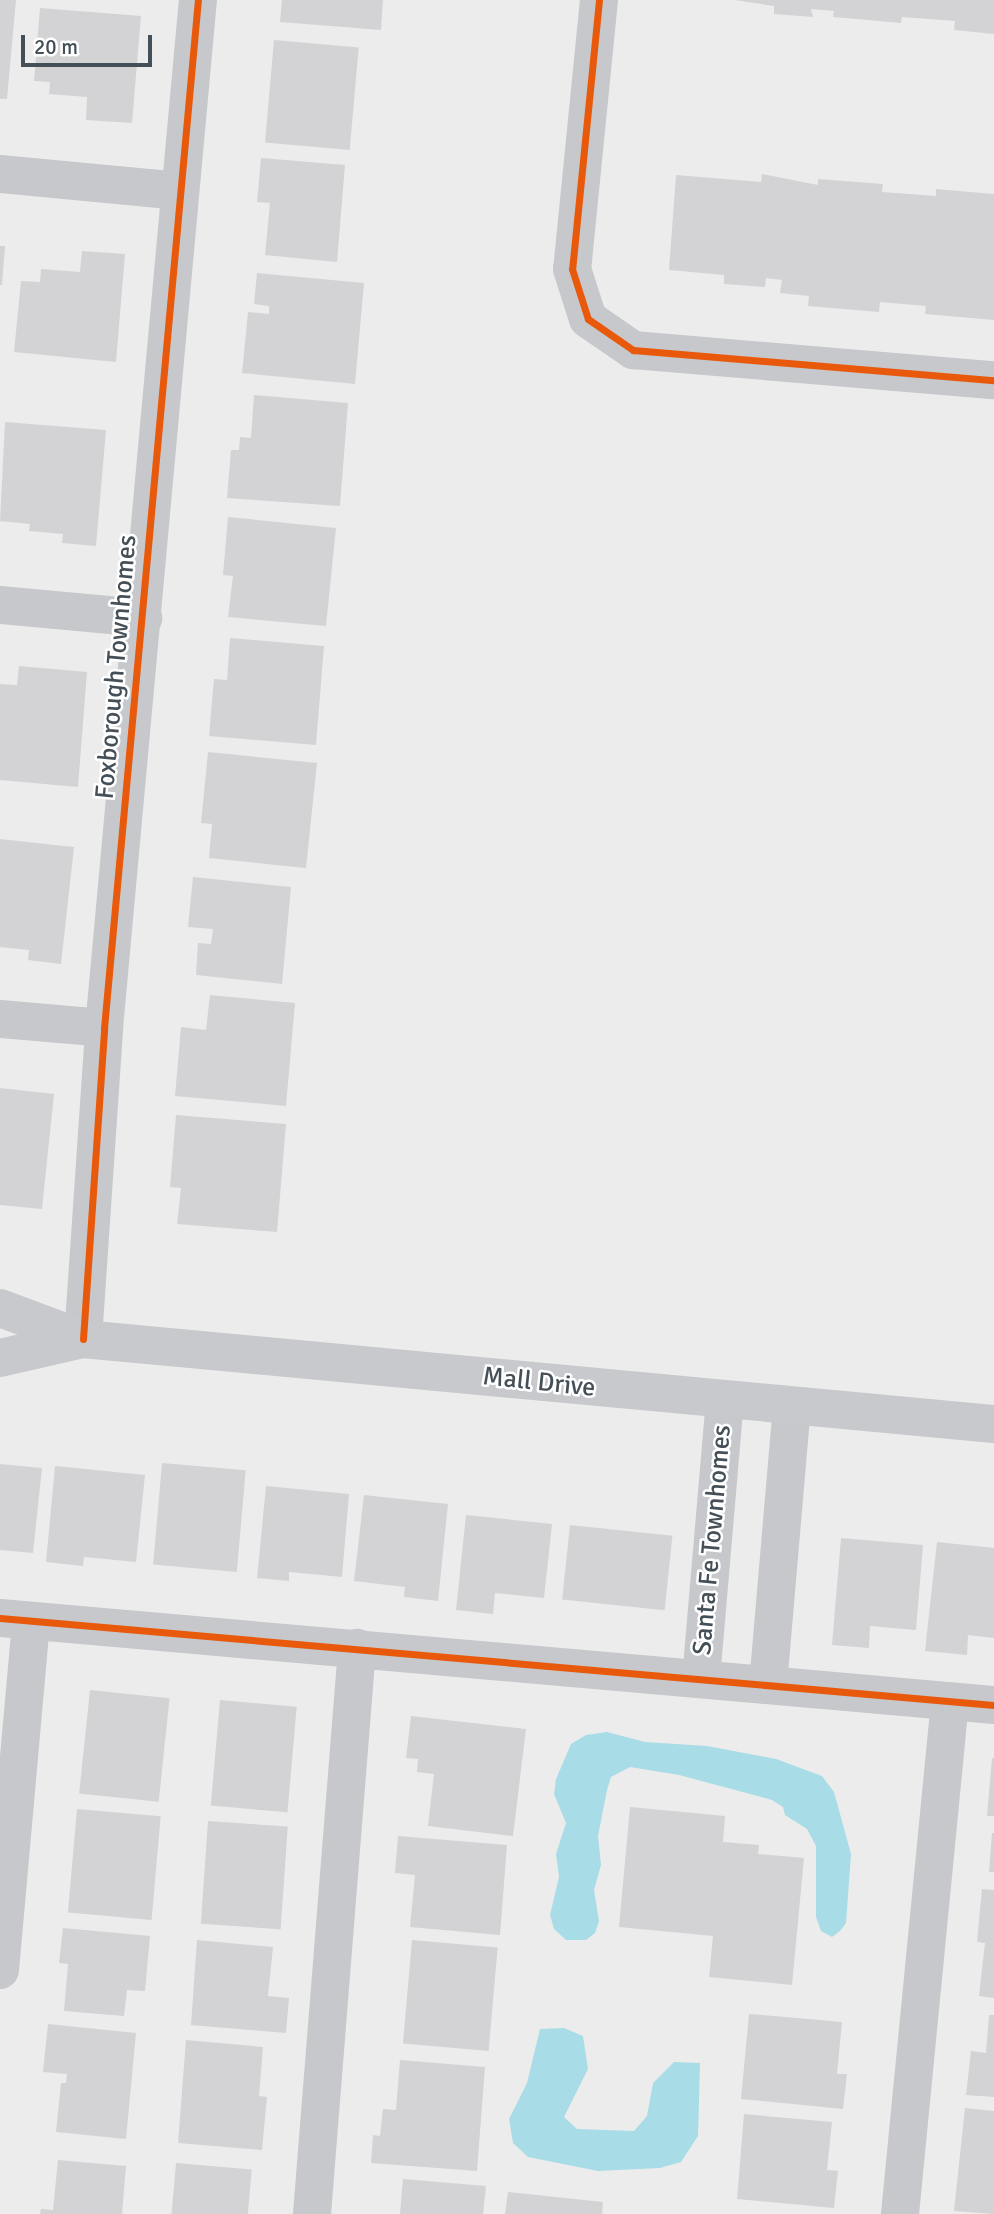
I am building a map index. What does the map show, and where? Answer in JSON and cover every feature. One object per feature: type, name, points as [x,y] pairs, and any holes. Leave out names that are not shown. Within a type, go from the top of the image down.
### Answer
[{"type":"main road","name":"Mall Drive","points":[[0,1308],[83,1339],[724,1401],[994,1424]]},
{"type":"main road","name":"Mall Drive","points":[[0,1358],[83,1339]]},
{"type":"street","name":"Foxborough Townhomes","points":[[83,1339],[104,1028],[198,0]]},
{"type":"street","points":[[599,0],[572,269],[588,319],[633,350],[994,380]]},
{"type":"street","points":[[0,174],[180,191]]},
{"type":"street","name":"Foxborough Townhomes","points":[[0,605],[143,618]]},
{"type":"street","points":[[0,1019],[104,1028]]},
{"type":"street","name":"Santa Fe Townhomes","points":[[701,1679],[724,1401]]},
{"type":"street","points":[[768,1685],[792,1407]]},
{"type":"street","points":[[0,1970],[15,1620],[994,1705]]},
{"type":"street","points":[[312,2214],[357,1648]]},
{"type":"street","points":[[900,2214],[950,1701]]},
{"type":"water","points":[[607,1732],[645,1742],[707,1746],[776,1759],[822,1776],[834,1792],[851,1854],[846,1923],[840,1931],[832,1937],[821,1931],[816,1917],[816,1846],[807,1829],[785,1815],[783,1807],[772,1800],[679,1775],[630,1767],[611,1777],[607,1790],[598,1836],[601,1865],[594,1890],[599,1921],[595,1933],[586,1940],[566,1940],[554,1929],[550,1915],[559,1877],[556,1854],[566,1823],[554,1794],[556,1779],[571,1744],[586,1735]]},
{"type":"water","points":[[564,2028],[583,2036],[588,2069],[564,2117],[577,2129],[634,2131],[647,2116],[653,2083],[674,2062],[700,2063],[698,2136],[681,2162],[660,2168],[598,2171],[528,2157],[513,2143],[509,2119],[527,2083],[540,2029]]},
{"type":"building","points":[[0,0],[16,0],[7,99],[0,99]]},
{"type":"building","points":[[282,0],[383,0],[381,30],[280,22]]},
{"type":"building","points":[[735,0],[994,0],[994,34],[954,30],[955,21],[902,17],[901,23],[833,17],[834,11],[811,9],[813,17],[774,14],[774,6]]},
{"type":"building","points":[[40,8],[141,16],[132,123],[86,120],[87,97],[49,94],[50,82],[34,81]]},
{"type":"building","points":[[274,40],[359,47],[350,150],[265,143]]},
{"type":"building","points":[[261,158],[345,165],[337,262],[265,255],[270,203],[257,202]]},
{"type":"building","points":[[762,174],[818,185],[818,179],[883,184],[882,192],[936,196],[936,189],[994,194],[994,320],[925,314],[926,306],[880,302],[879,312],[808,306],[809,296],[780,293],[782,280],[766,278],[765,287],[724,284],[724,275],[669,270],[676,175],[761,182]]},
{"type":"building","points":[[0,246],[5,246],[2,285],[0,285]]},
{"type":"building","points":[[82,251],[125,254],[116,362],[14,352],[21,281],[40,282],[41,269],[80,272]]},
{"type":"building","points":[[257,273],[364,283],[355,384],[242,373],[248,312],[269,314],[269,306],[254,304]]},
{"type":"building","points":[[254,395],[348,403],[340,506],[227,498],[231,450],[239,450],[240,437],[251,438]]},
{"type":"building","points":[[5,422],[106,430],[96,546],[62,543],[63,534],[29,531],[30,524],[0,521]]},
{"type":"building","points":[[228,517],[336,528],[326,626],[228,617],[233,576],[223,575]]},
{"type":"building","points":[[230,638],[324,646],[316,745],[209,736],[214,679],[227,680]]},
{"type":"building","points":[[19,666],[87,672],[78,787],[0,780],[0,684],[17,685]]},
{"type":"building","points":[[208,752],[317,763],[306,868],[209,858],[212,824],[201,823]]},
{"type":"building","points":[[0,839],[74,847],[61,964],[28,960],[29,950],[0,947]]},
{"type":"building","points":[[193,877],[291,887],[282,984],[196,975],[198,943],[211,944],[213,929],[188,927]]},
{"type":"building","points":[[210,995],[295,1003],[286,1106],[175,1096],[181,1027],[206,1030]]},
{"type":"building","points":[[0,1088],[54,1094],[42,1209],[0,1205]]},
{"type":"building","points":[[176,1115],[286,1124],[277,1232],[177,1224],[181,1188],[170,1187]]},
{"type":"building","points":[[162,1463],[246,1470],[237,1572],[153,1565]]},
{"type":"building","points":[[0,1464],[42,1468],[33,1553],[0,1550]]},
{"type":"building","points":[[55,1466],[145,1475],[136,1562],[84,1557],[83,1566],[46,1562]]},
{"type":"building","points":[[266,1486],[349,1494],[342,1577],[289,1572],[289,1581],[257,1578]]},
{"type":"building","points":[[364,1495],[448,1504],[438,1601],[404,1597],[405,1587],[354,1581]]},
{"type":"building","points":[[466,1515],[552,1524],[544,1598],[495,1593],[493,1614],[456,1610]]},
{"type":"building","points":[[570,1525],[672,1536],[665,1610],[562,1600]]},
{"type":"building","points":[[841,1538],[923,1545],[916,1630],[870,1626],[869,1648],[832,1645]]},
{"type":"building","points":[[937,1542],[994,1548],[994,1638],[968,1635],[967,1655],[925,1651]]},
{"type":"building","points":[[90,1690],[170,1698],[159,1802],[79,1793]]},
{"type":"building","points":[[220,1700],[297,1707],[287,1812],[211,1806]]},
{"type":"building","points":[[411,1716],[526,1729],[513,1836],[428,1826],[434,1774],[417,1772],[418,1759],[406,1758]]},
{"type":"building","points":[[992,1758],[994,1816],[987,1816]]},
{"type":"building","points":[[630,1807],[725,1816],[723,1842],[759,1845],[758,1854],[804,1858],[792,1985],[709,1977],[713,1936],[619,1927]]},
{"type":"building","points":[[77,1809],[161,1816],[152,1920],[68,1913]]},
{"type":"building","points":[[208,1821],[288,1827],[281,1929],[201,1924]]},
{"type":"building","points":[[992,1833],[994,1872],[989,1872]]},
{"type":"building","points":[[398,1836],[507,1845],[500,1935],[410,1927],[415,1875],[395,1873]]},
{"type":"building","points":[[982,1889],[994,1890],[994,1998],[979,1996],[985,1943],[977,1942]]},
{"type":"building","points":[[63,1928],[150,1936],[145,1991],[127,1990],[124,2016],[64,2011],[68,1964],[59,1963]]},
{"type":"building","points":[[197,1940],[273,1947],[268,1996],[289,1998],[286,2033],[191,2025]]},
{"type":"building","points":[[412,1940],[498,1947],[489,2051],[403,2044]]},
{"type":"building","points":[[749,2014],[842,2022],[837,2074],[847,2074],[843,2109],[741,2099]]},
{"type":"building","points":[[989,2015],[994,2015],[994,2097],[966,2095],[971,2051],[986,2053]]},
{"type":"building","points":[[48,2024],[136,2033],[126,2139],[56,2132],[61,2083],[66,2083],[67,2074],[43,2072]]},
{"type":"building","points":[[186,2040],[263,2047],[259,2096],[267,2097],[262,2150],[178,2143]]},
{"type":"building","points":[[400,2060],[485,2067],[477,2171],[371,2163],[373,2135],[380,2136],[383,2109],[396,2110]]},
{"type":"building","points":[[965,2108],[994,2111],[994,2214],[954,2211]]},
{"type":"building","points":[[744,2114],[832,2122],[827,2170],[838,2171],[834,2208],[737,2199]]},
{"type":"building","points":[[58,2160],[126,2166],[122,2214],[40,2214],[41,2209],[53,2210]]},
{"type":"building","points":[[176,2163],[252,2170],[248,2214],[172,2214]]},
{"type":"building","points":[[403,2179],[486,2186],[483,2214],[400,2214]]},
{"type":"building","points":[[508,2192],[603,2202],[602,2214],[505,2214]]},
{"type":"cycle path","points":[[83,1339],[104,1028],[198,0]]},
{"type":"cycle path","points":[[599,0],[572,269],[588,319],[633,350],[994,380]]},
{"type":"cycle path","points":[[0,1618],[994,1705]]}]
